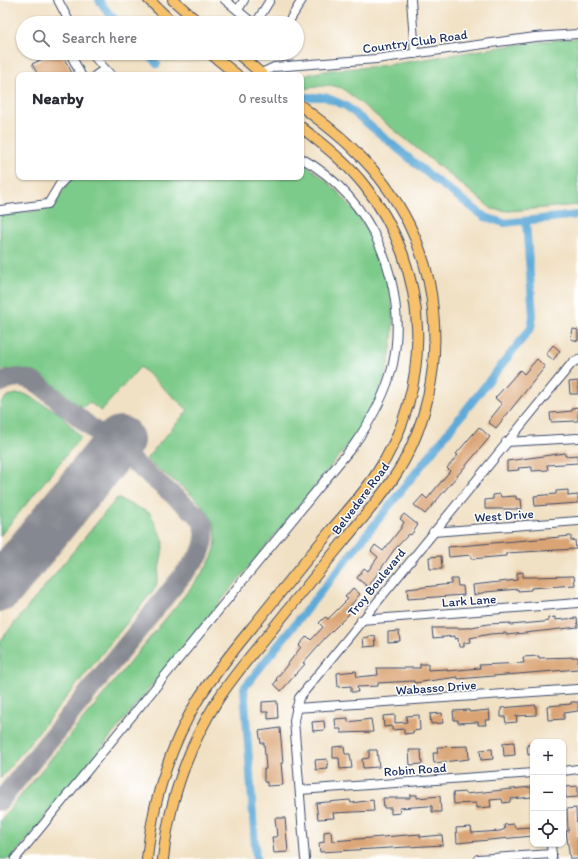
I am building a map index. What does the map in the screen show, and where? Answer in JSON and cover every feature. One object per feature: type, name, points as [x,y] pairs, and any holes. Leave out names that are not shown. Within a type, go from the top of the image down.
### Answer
[{"type":"main road","points":[[149,0],[166,16]]},
{"type":"main road","points":[[173,0],[192,16]]},
{"type":"main road","points":[[219,60],[233,72]]},
{"type":"main road","points":[[244,60],[259,72]]},
{"type":"main road","name":"Belvedere Road","points":[[163,859],[170,817],[178,787],[189,757],[205,722],[232,679],[386,488],[412,444],[422,420],[430,389],[434,358],[435,332],[433,306],[426,269],[418,244],[402,210],[380,178],[358,154],[304,109]]},
{"type":"main road","name":"Belvedere Road","points":[[147,859],[152,822],[161,785],[174,749],[191,714],[225,660],[370,482],[392,446],[405,417],[413,387],[417,361],[418,336],[415,297],[402,250],[386,216],[355,174],[304,130]]},
{"type":"main road","points":[[298,572],[310,582]]},
{"type":"street","points":[[58,0],[66,16]]},
{"type":"street","points":[[226,0],[245,16]]},
{"type":"street","points":[[238,10],[244,0]]},
{"type":"street","points":[[260,16],[270,0]]},
{"type":"street","points":[[292,16],[302,0]]},
{"type":"street","points":[[411,0],[415,54]]},
{"type":"street","name":"Country Club Road","points":[[265,72],[274,67],[361,61],[535,37],[578,34]]},
{"type":"street","points":[[74,60],[80,72]]},
{"type":"street","points":[[97,60],[108,72]]},
{"type":"street","points":[[100,72],[105,69]]},
{"type":"street","points":[[15,859],[353,446],[366,428],[382,397],[392,365],[397,324],[395,301],[384,257],[373,231],[352,201],[327,176],[304,160]]},
{"type":"street","points":[[0,210],[48,204],[64,180]]},
{"type":"street","name":"Troy Boulevard","points":[[305,859],[294,720],[296,708],[305,688],[506,442],[572,363],[578,360]]},
{"type":"street","points":[[506,442],[578,438]]},
{"type":"street","name":"West Drive","points":[[432,532],[578,521]]},
{"type":"street","name":"Lark Lane","points":[[361,620],[578,604]]},
{"type":"street","name":"Wabasso Drive","points":[[296,708],[578,689]]},
{"type":"street","points":[[566,771],[578,770]]},
{"type":"street","name":"Robin Road","points":[[300,790],[530,773]]},
{"type":"street","points":[[478,859],[552,856]]},
{"type":"green space","points":[[578,38],[578,205],[508,211],[492,209],[342,88],[330,85],[304,89],[304,76],[320,72],[379,66],[553,40]]},
{"type":"green space","points":[[304,164],[325,180],[346,200],[363,224],[377,250],[386,277],[392,306],[392,335],[388,365],[379,394],[370,413],[353,439],[11,859],[0,859],[0,821],[199,577],[214,552],[216,536],[213,522],[205,509],[195,498],[146,459],[188,410],[140,367],[101,411],[89,402],[84,407],[78,405],[45,378],[30,371],[22,369],[0,370],[0,214],[37,211],[51,207],[55,204],[71,180],[304,180]]},
{"type":"green space","points":[[25,394],[59,413],[81,437],[0,536],[0,403],[8,396]]},
{"type":"green space","points":[[117,498],[150,513],[164,542],[156,587],[0,779],[0,641]]},
{"type":"building","points":[[40,60],[65,60],[71,72],[36,72],[32,64]]},
{"type":"building","points":[[573,329],[578,330],[578,341],[571,339]]},
{"type":"building","points":[[553,345],[560,351],[553,360],[546,354]]},
{"type":"building","points":[[537,359],[545,367],[496,428],[488,422],[502,404],[495,398],[520,370],[524,374]]},
{"type":"building","points":[[578,381],[578,394],[570,394],[569,382]]},
{"type":"building","points":[[578,407],[578,421],[551,422],[550,413],[572,411],[572,408]]},
{"type":"building","points":[[479,427],[490,437],[425,514],[414,505],[423,495],[427,499],[450,471],[447,468],[458,455],[456,454]]},
{"type":"building","points":[[565,453],[565,456],[578,455],[578,463],[547,465],[548,470],[532,471],[532,467],[518,468],[519,470],[507,471],[507,461]]},
{"type":"building","points":[[568,490],[568,496],[578,495],[578,503],[535,506],[534,496],[556,494],[556,491]]},
{"type":"building","points":[[500,494],[501,497],[516,496],[516,499],[521,499],[522,509],[485,509],[485,500],[493,499],[493,495]]},
{"type":"building","points":[[404,514],[418,525],[411,535],[409,534],[394,550],[368,587],[357,578],[364,568],[368,571],[378,557],[371,551],[375,545],[383,551],[401,528],[404,522],[400,519]]},
{"type":"building","points":[[571,536],[571,541],[575,540],[576,549],[506,553],[506,556],[471,559],[471,555],[449,557],[448,547]]},
{"type":"building","points":[[441,556],[442,569],[430,569],[429,557]]},
{"type":"building","points":[[523,572],[523,577],[574,576],[575,585],[531,588],[531,590],[518,591],[518,589],[486,592],[474,595],[473,585],[517,580],[517,573]]},
{"type":"building","points":[[451,579],[457,579],[458,586],[463,586],[464,595],[408,599],[407,589],[451,584]]},
{"type":"building","points":[[353,588],[360,594],[346,611],[349,614],[325,638],[303,663],[305,664],[281,691],[274,684],[277,680],[276,679],[301,647],[299,645],[307,636],[311,640],[323,627],[319,623],[325,617],[328,619],[348,599],[345,597]]},
{"type":"building","points":[[555,617],[555,620],[577,618],[578,627],[507,635],[506,633],[490,634],[470,638],[471,642],[464,643],[464,647],[459,647],[458,638],[455,639],[455,636],[433,638],[432,628],[466,628],[488,624],[510,623],[510,625],[543,622],[548,621],[548,618]]},
{"type":"building","points":[[399,631],[400,641],[388,642],[388,632]]},
{"type":"building","points":[[375,636],[376,646],[364,647],[363,638]]},
{"type":"building","points":[[539,656],[539,658],[578,657],[578,669],[458,679],[458,677],[414,683],[414,681],[378,683],[378,686],[357,687],[358,692],[351,692],[351,686],[338,687],[337,673],[356,671],[357,677],[378,675],[377,668],[420,668],[420,664],[428,664],[428,670],[447,669],[447,671],[480,668],[479,665],[524,663],[523,657]]},
{"type":"building","points":[[277,701],[278,718],[268,719],[268,712],[262,712],[262,702]]},
{"type":"building","points":[[571,702],[578,702],[578,711],[564,713],[564,719],[548,720],[547,706],[571,704]]},
{"type":"building","points":[[536,705],[536,715],[516,716],[517,722],[506,723],[505,717],[501,717],[501,708]]},
{"type":"building","points":[[469,710],[469,712],[489,710],[490,720],[485,720],[486,725],[478,725],[478,722],[458,723],[458,720],[454,720],[453,711]]},
{"type":"building","points":[[442,713],[443,723],[431,724],[430,714]]},
{"type":"building","points":[[395,715],[395,723],[407,722],[406,716],[419,715],[420,730],[413,731],[413,733],[404,734],[404,729],[392,730],[392,726],[384,727],[383,716]]},
{"type":"building","points":[[348,718],[348,722],[371,719],[373,732],[341,733],[341,729],[336,729],[335,719]]},
{"type":"building","points":[[324,721],[325,730],[313,731],[312,722]]},
{"type":"building","points":[[280,728],[283,785],[267,786],[267,782],[264,782],[264,769],[266,769],[264,743],[261,743],[259,731]]},
{"type":"building","points":[[514,742],[515,755],[504,756],[503,743]]},
{"type":"building","points":[[530,744],[530,755],[528,755],[527,745]]},
{"type":"building","points":[[344,746],[345,754],[350,754],[352,768],[340,769],[339,758],[333,758],[333,747]]},
{"type":"building","points":[[468,746],[469,759],[434,763],[433,753],[438,753],[437,747]]},
{"type":"building","points":[[492,749],[493,759],[481,760],[480,750]]},
{"type":"building","points":[[369,750],[377,750],[379,767],[363,768],[362,759],[369,758]]},
{"type":"building","points":[[409,750],[421,750],[422,764],[410,765]]},
{"type":"building","points":[[327,759],[328,769],[316,770],[315,760]]},
{"type":"building","points":[[578,786],[578,797],[566,798],[566,787]]},
{"type":"building","points":[[530,787],[530,797],[510,799],[510,802],[503,803],[502,799],[490,800],[491,807],[476,808],[476,803],[454,804],[453,793],[465,792],[465,794]]},
{"type":"building","points":[[410,795],[417,795],[417,798],[440,796],[441,812],[432,812],[432,806],[428,806],[399,808],[400,813],[391,814],[391,808],[384,808],[383,798],[410,798]]},
{"type":"building","points":[[350,800],[351,803],[373,800],[374,811],[333,813],[334,818],[318,819],[316,803]]},
{"type":"building","points":[[576,808],[578,859],[570,859],[566,831],[568,831],[567,809]]},
{"type":"building","points":[[275,818],[285,818],[288,852],[274,853],[272,837],[277,837]]},
{"type":"building","points":[[514,824],[515,828],[530,827],[530,836],[457,843],[456,828],[471,827],[472,833],[500,831],[505,829],[504,825]]},
{"type":"building","points":[[331,831],[332,841],[420,834],[420,837],[442,835],[443,845],[320,852],[319,843],[324,842],[324,832]]},
{"type":"waterway","points":[[99,0],[112,16]]},
{"type":"waterway","points":[[153,60],[157,64]]},
{"type":"waterway","points":[[305,97],[325,97],[346,106],[433,178],[485,217],[504,223],[578,215]]},
{"type":"waterway","points":[[256,859],[244,688],[531,328],[533,316],[526,221]]},
{"type":"taxiway","points":[[0,383],[5,380],[20,378],[31,380],[41,386],[196,514],[203,523],[205,533],[204,544],[200,554],[0,801]]},
{"type":"runway","points":[[0,588],[120,440]]}]
